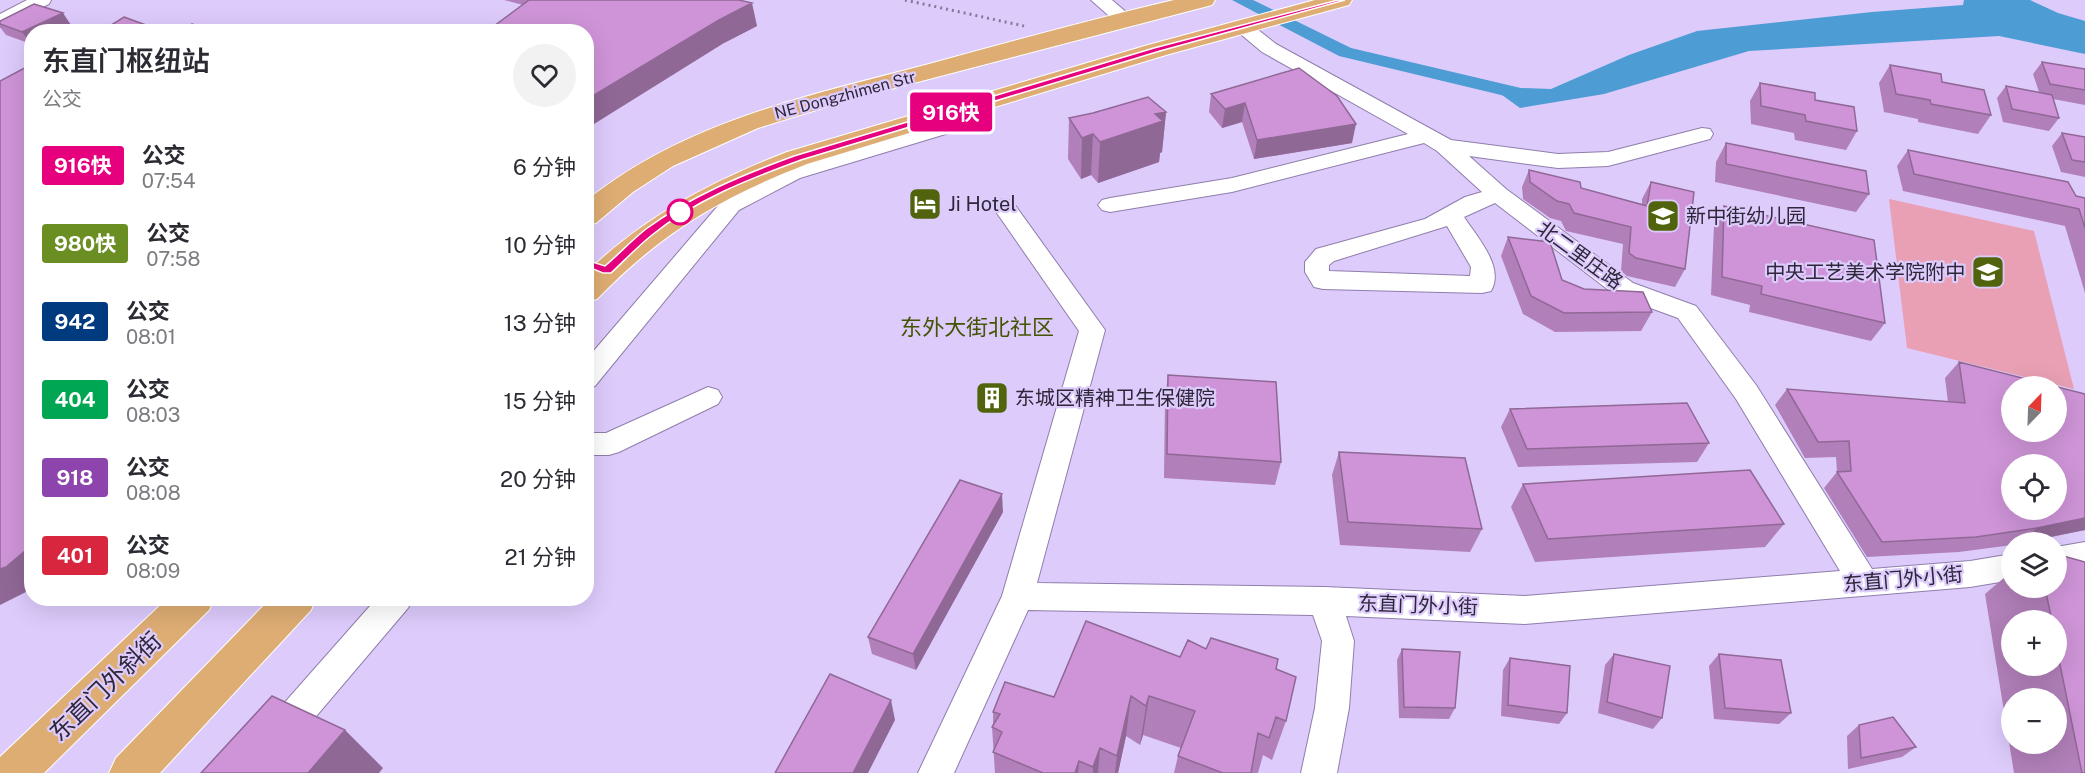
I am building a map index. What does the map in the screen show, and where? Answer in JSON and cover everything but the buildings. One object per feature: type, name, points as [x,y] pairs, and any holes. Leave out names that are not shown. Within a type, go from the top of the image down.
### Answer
[{"type":"main road","points":[[1123,18],[1189,2]]},
{"type":"main road","points":[[597,267],[690,205],[751,175],[797,158],[1157,50],[1330,3]]},
{"type":"main road","name":"NE Dongzhimen Str","points":[[594,209],[619,188],[663,160],[707,137],[783,111],[1123,18]]},
{"type":"main road","points":[[1123,18],[1157,50]]},
{"type":"main road","name":"东直门外斜街","points":[[14,773],[187,606]]},
{"type":"main road","points":[[131,773],[289,606]]},
{"type":"street","points":[[0,21],[42,0]]},
{"type":"street","points":[[1100,0],[1123,18]]},
{"type":"street","name":"北二里庄路","points":[[1241,26],[1269,48],[1436,141],[1497,194],[1624,289],[1687,312],[1746,392],[1864,583]]},
{"type":"street","points":[[594,369],[731,205],[792,173],[941,128],[948,113]]},
{"type":"street","points":[[1110,205],[1232,184],[1436,141],[1558,160],[1608,159],[1702,135]]},
{"type":"street","points":[[1451,214],[1482,267],[1482,285],[1323,281],[1317,272],[1317,262],[1325,255],[1433,224],[1451,214],[1473,202],[1497,194]]},
{"type":"street","points":[[936,773],[1018,596],[1092,330],[1004,206]]},
{"type":"street","points":[[594,444],[609,444],[708,397]]},
{"type":"street","points":[[2067,558],[2085,555]]},
{"type":"street","name":"东直门外小街","points":[[1018,596],[1325,601],[1525,610],[1971,574],[2001,569]]},
{"type":"street","points":[[1319,773],[1332,708],[1338,641],[1325,601]]},
{"type":"street","points":[[245,773],[390,606]]},
{"type":"path","points":[[905,0],[1062,36]]},
{"type":"shaded area","points":[[1889,199],[2034,231],[2074,389],[2067,387],[2067,376],[2021,376],[1907,348]]},
{"type":"water","points":[[1964,0],[2030,0],[2058,13],[2085,21],[2085,54],[1999,36],[1749,51],[1604,94],[1520,108],[1491,87],[1551,89],[1629,55],[1697,31],[1872,12],[1963,5]]},
{"type":"waterway","points":[[1240,0],[1345,52],[1526,95]]},
{"type":"bus line","name":"916快","points":[[594,267],[607,271],[649,232],[690,205],[751,175],[797,158],[1157,50],[1341,0]]},
{"type":"place","name":"Ji Hotel","points":[[925,204]]},
{"type":"place","name":"新中街幼儿园","points":[[1663,216]]},
{"type":"place","name":"中央工艺美术学院附中","points":[[1988,272]]},
{"type":"place","name":"东城区精神卫生保健院","points":[[992,398]]},
{"type":"district","name":"东外大街北社区","points":[[977,327]]}]
